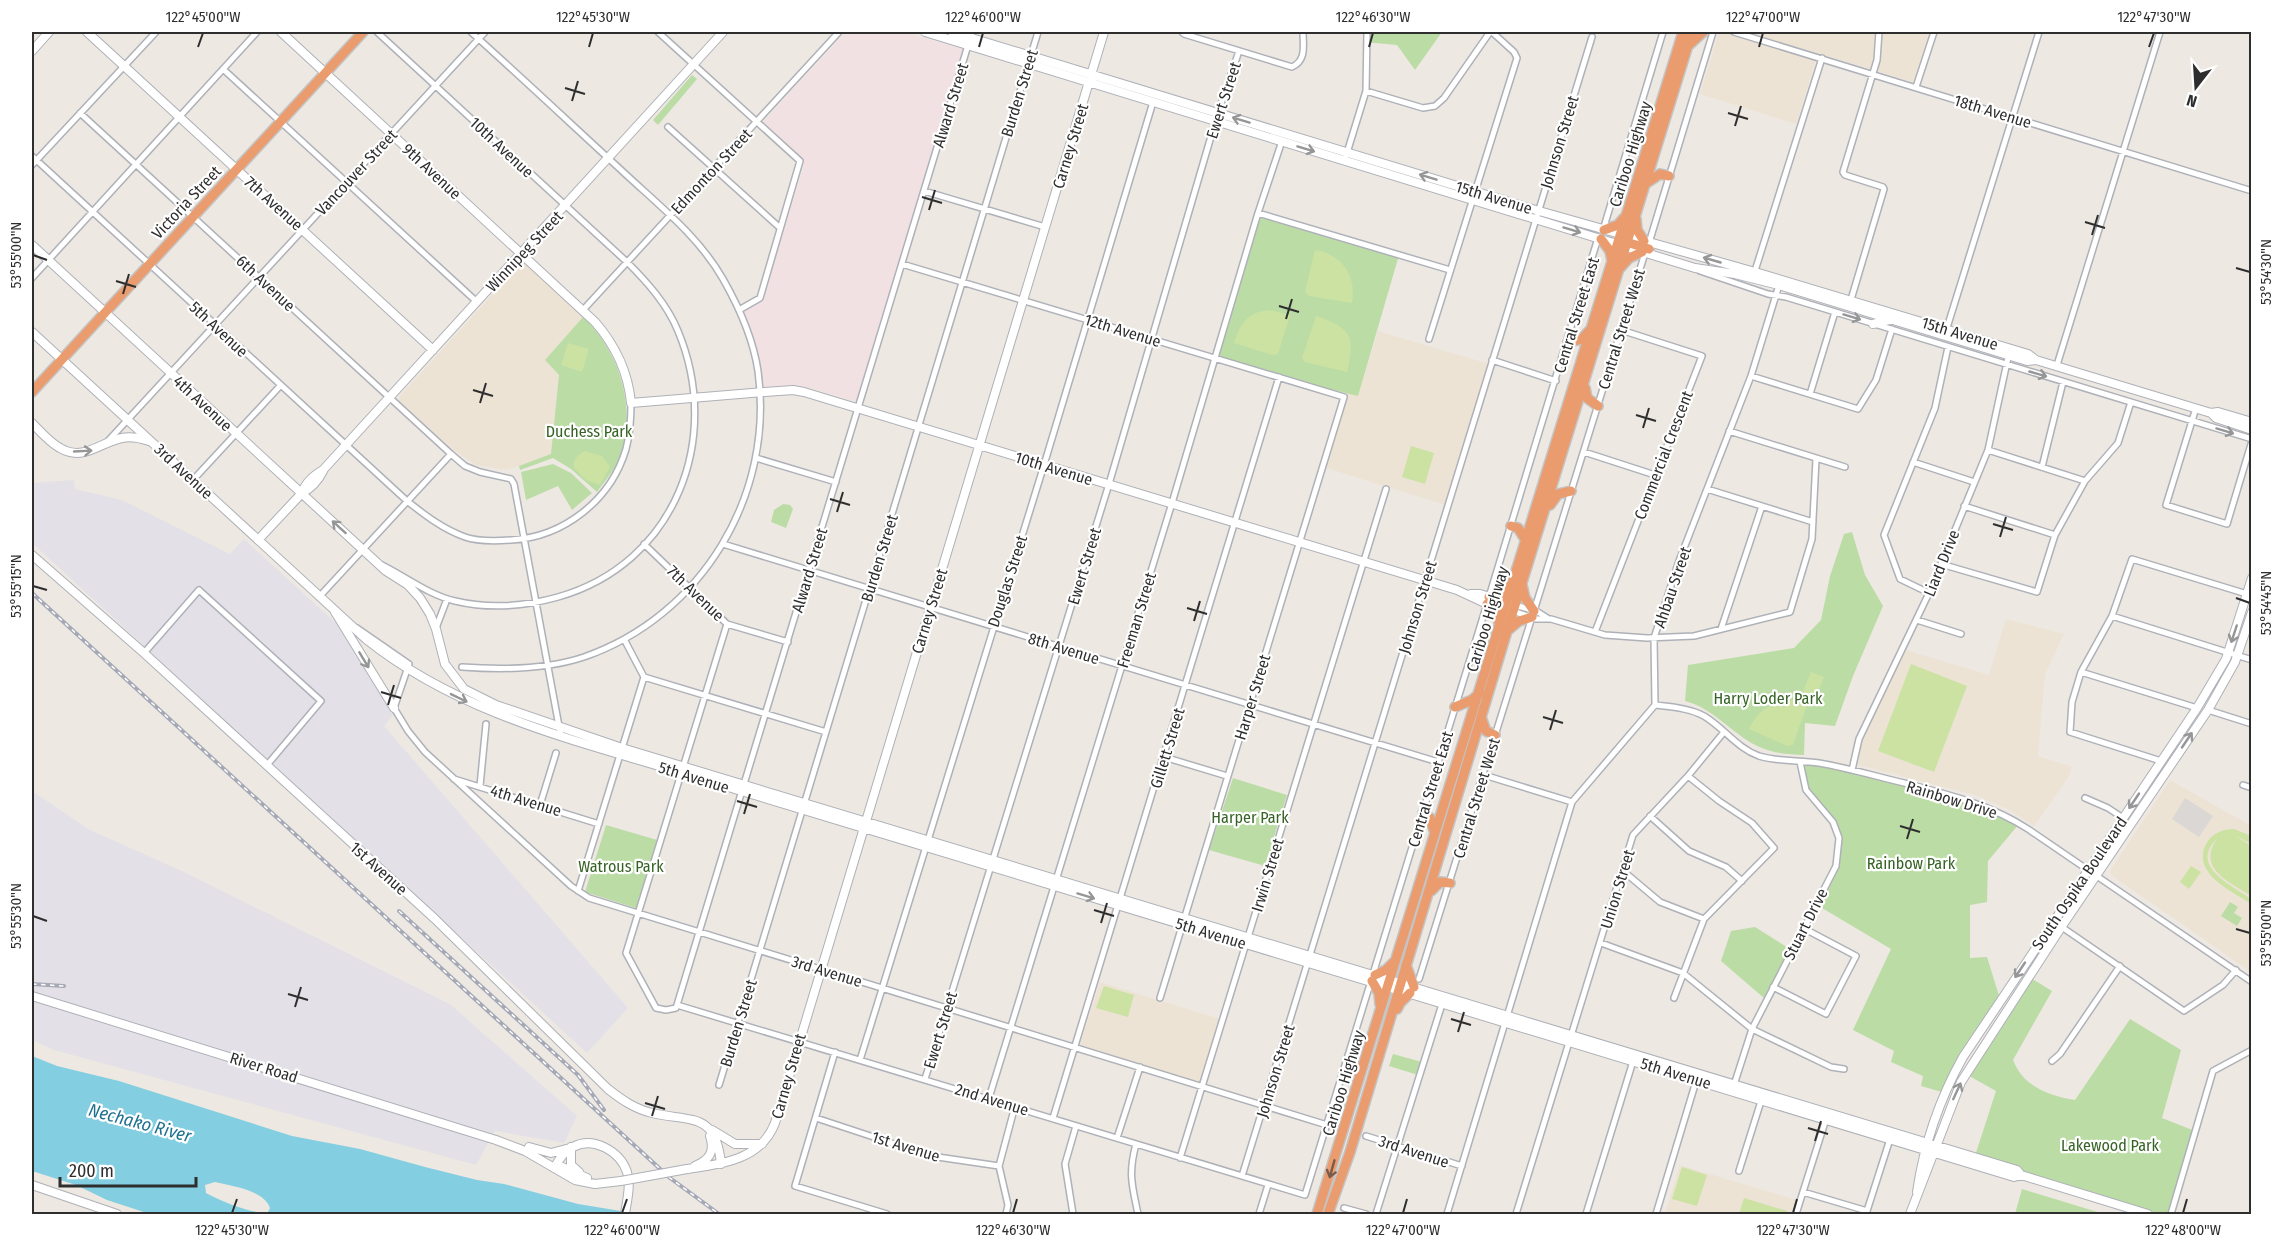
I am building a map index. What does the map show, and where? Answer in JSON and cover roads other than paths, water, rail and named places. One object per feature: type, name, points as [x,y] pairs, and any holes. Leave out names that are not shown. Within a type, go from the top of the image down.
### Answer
[{"type":"highway","name":"Victoria Street","points":[[32,392],[363,32]]},
{"type":"highway","points":[[1674,32],[1682,36]]},
{"type":"highway","name":"Cariboo Highway","points":[[1632,212],[1645,184],[1692,32]]},
{"type":"highway","points":[[1686,51],[1703,32]]},
{"type":"highway","name":"Cariboo Highway","points":[[1518,582],[1527,542],[1537,521],[1586,377],[1682,36]]},
{"type":"highway","points":[[1645,184],[1664,175],[1653,159]]},
{"type":"highway","points":[[1632,212],[1637,230],[1646,247],[1615,269],[1602,234],[1618,225],[1632,212]]},
{"type":"highway","points":[[1624,241],[1646,247]]},
{"type":"highway","name":"Cariboo Highway","points":[[1317,1215],[1380,1013],[1406,965],[1481,716],[1510,607],[1593,327],[1615,269]]},
{"type":"highway","points":[[1568,342],[1582,339],[1593,327]]},
{"type":"highway","points":[[1586,377],[1585,395],[1598,406]]},
{"type":"highway","points":[[1527,542],[1515,527],[1537,521],[1554,496],[1567,491],[1571,492]]},
{"type":"highway","points":[[1518,582],[1533,614],[1504,629],[1488,600],[1518,582]]},
{"type":"highway","name":"Cariboo Highway","points":[[1328,1215],[1371,1082],[1395,984],[1397,959],[1480,693],[1504,629]]},
{"type":"highway","points":[[1455,707],[1472,700],[1480,693]]},
{"type":"highway","points":[[1481,716],[1484,727],[1495,735]]},
{"type":"highway","points":[[1423,813],[1434,825],[1436,835]]},
{"type":"highway","points":[[1395,984],[1421,901],[1423,877]]},
{"type":"highway","points":[[1426,899],[1440,882],[1450,883]]},
{"type":"highway","points":[[1380,1013],[1379,993],[1373,978],[1397,959]]},
{"type":"highway","points":[[1371,1082],[1400,1003],[1415,986],[1406,965]]},
{"type":"main road","points":[[32,51],[49,32]]},
{"type":"main road","name":"7th Avenue","points":[[87,32],[433,350]]},
{"type":"main road","name":"9th Avenue","points":[[281,32],[583,310],[606,334],[616,350],[626,375],[631,403]]},
{"type":"main road","name":"Winnipeg Street","points":[[258,540],[302,493],[305,485],[323,470],[723,32]]},
{"type":"main road","name":"15th Avenue","points":[[925,32],[970,38]]},
{"type":"main road","name":"15th Avenue","points":[[952,32],[1030,60],[1624,241]]},
{"type":"main road","name":"Carney Street","points":[[763,1144],[775,1123],[1104,32]]},
{"type":"main road","name":"15th Avenue","points":[[1090,78],[1153,102],[1217,117],[1282,141],[1346,157]]},
{"type":"main road","name":"4th Avenue","points":[[32,245],[376,561],[414,591],[430,614],[445,664],[464,689]]},
{"type":"main road","name":"15th Avenue","points":[[1646,247],[1695,268],[1754,275]]},
{"type":"main road","name":"15th Avenue","points":[[1646,247],[1684,252],[2009,352],[2027,361],[2036,360],[2057,365],[2211,413],[2218,412],[2252,422]]},
{"type":"main road","name":"15th Avenue","points":[[1850,303],[1891,319],[1946,332]]},
{"type":"main road","points":[[1873,324],[1891,319]]},
{"type":"main road","name":"3rd Avenue","points":[[32,332],[334,611]]},
{"type":"main road","name":"10th Avenue","points":[[631,403],[798,391],[1510,607]]},
{"type":"main road","name":"15th Avenue","points":[[2211,413],[2216,418],[2252,430]]},
{"type":"main road","points":[[32,423],[60,448],[77,452],[92,451],[113,440],[129,437],[154,443]]},
{"type":"main road","name":"1st Avenue","points":[[32,555],[144,653],[435,919],[608,1089],[638,1109],[692,1119],[735,1144],[763,1144]]},
{"type":"main road","name":"South Ospika Boulevard","points":[[1910,1215],[1937,1129],[1945,1093],[1963,1057],[2197,708],[2228,652],[2252,578]]},
{"type":"main road","points":[[334,611],[394,708]]},
{"type":"main road","name":"5th Avenue","points":[[334,611],[377,647],[408,669],[479,708],[1309,959],[1395,984],[1415,986],[1443,999],[1953,1155],[2016,1170],[2021,1175],[2148,1215]]},
{"type":"main road","name":"South Ospika Boulevard","points":[[1937,1129],[1977,1056],[2208,710],[2237,655],[2252,612]]},
{"type":"main road","name":"5th Avenue","points":[[464,689],[561,732]]},
{"type":"main road","name":"River Road","points":[[32,996],[496,1140],[525,1151],[584,1182],[595,1184],[612,1181]]},
{"type":"main road","points":[[706,1126],[716,1138],[721,1164],[749,1153],[763,1144]]},
{"type":"main road","points":[[687,1169],[702,1163],[710,1156],[713,1148],[706,1126]]},
{"type":"main road","points":[[1937,1129],[1953,1155],[1925,1166],[1909,1141],[1937,1129]]},
{"type":"main road","name":"River Road","points":[[496,1140],[507,1140],[529,1147],[556,1166],[576,1174],[612,1181],[721,1164]]},
{"type":"main road","points":[[529,1147],[552,1153],[588,1143],[616,1154],[624,1164],[627,1174],[625,1215]]},
{"type":"main road","points":[[556,1166],[571,1147]]},
{"type":"main road","points":[[571,1147],[573,1168],[595,1179]]},
{"type":"main road","points":[[32,1185],[117,1215]]},
{"type":"street","points":[[32,165],[34,158],[156,32]]},
{"type":"street","points":[[32,278],[257,32]]},
{"type":"street","name":"10th Avenue","points":[[377,32],[627,262],[653,288],[678,330],[690,368],[695,398],[696,426],[684,481],[664,522],[644,544]]},
{"type":"street","points":[[462,667],[532,668],[585,657],[624,639],[654,620],[690,588],[723,544],[743,503],[756,458],[759,392],[758,370],[748,331],[739,310],[715,267],[690,235],[471,32]]},
{"type":"street","name":"Vancouver Street","points":[[105,445],[485,32]]},
{"type":"street","points":[[658,32],[800,161],[760,298],[739,310]]},
{"type":"street","name":"Edmonton Street","points":[[583,310],[839,32]]},
{"type":"street","name":"Burden Street","points":[[719,1085],[1038,32]]},
{"type":"street","points":[[1182,32],[1292,67],[1299,64],[1303,57],[1303,32]]},
{"type":"street","points":[[1346,157],[1366,91],[1367,32]]},
{"type":"street","points":[[1366,91],[1423,108],[1435,106],[1444,98],[1491,32],[1514,51],[1517,58],[1429,339]]},
{"type":"street","points":[[1586,32],[1592,37],[1599,32]]},
{"type":"street","name":"Central Street East","points":[[1305,1196],[1488,600],[1515,527],[1556,381],[1663,32]]},
{"type":"street","name":"Central Street West","points":[[1415,986],[1450,883],[1584,452],[1646,247],[1664,175],[1713,32]]},
{"type":"street","name":"18th Avenue","points":[[1734,32],[2252,191]]},
{"type":"street","points":[[1850,303],[1884,189],[1845,175],[1843,172],[1877,60],[1879,32]]},
{"type":"street","points":[[1916,87],[1934,32]]},
{"type":"street","points":[[1946,332],[2039,32]]},
{"type":"street","points":[[2057,365],[2160,32]]},
{"type":"street","name":"Johnson Street","points":[[1242,1176],[1592,37]]},
{"type":"street","name":"Alward Street","points":[[677,1005],[970,38]]},
{"type":"street","name":"Ewert Street","points":[[925,1079],[1109,484],[1217,117],[1239,51]]},
{"type":"street","points":[[1754,275],[1822,58]]},
{"type":"street","points":[[223,69],[477,302]]},
{"type":"street","name":"Douglas Street","points":[[860,1060],[1044,465],[1153,102]]},
{"type":"street","name":"6th Avenue","points":[[80,113],[465,466],[511,479],[514,484],[524,539]]},
{"type":"street","points":[[668,127],[779,227]]},
{"type":"street","name":"Freeman Street","points":[[989,1098],[1172,503],[1258,213],[1282,141]]},
{"type":"street","name":"5th Avenue","points":[[34,158],[280,386],[436,525],[468,538],[495,541],[524,539],[561,527],[585,511],[604,492],[616,472],[625,452],[631,403]]},
{"type":"street","points":[[924,191],[1045,227]]},
{"type":"street","points":[[1258,213],[1450,270]]},
{"type":"street","name":"12th Avenue","points":[[902,264],[1344,397]]},
{"type":"street","name":"15th Avenue","points":[[1695,268],[1711,276],[2252,440]]},
{"type":"street","name":"Ahbau Street","points":[[1655,705],[1654,638],[1679,561],[1751,376],[1780,282]]},
{"type":"street","points":[[1810,394],[1835,312]]},
{"type":"street","points":[[1751,376],[1858,409],[1876,380],[1892,329]]},
{"type":"street","name":"Commercial Crescent","points":[[1595,632],[1702,356],[1621,330]]},
{"type":"street","points":[[1929,593],[1900,579],[1884,535],[1935,408],[1948,347]]},
{"type":"street","name":"Liard Drive","points":[[1852,770],[1858,739],[1917,620],[1988,450],[2009,352]]},
{"type":"street","points":[[1492,360],[1556,381]]},
{"type":"street","name":"Gillett Street","points":[[1053,1118],[1279,377]]},
{"type":"street","points":[[2042,467],[2063,382]]},
{"type":"street","points":[[193,480],[280,386]]},
{"type":"street","name":"Harper Street","points":[[1160,998],[1344,397]]},
{"type":"street","points":[[1941,564],[2037,592],[2055,535],[2085,481],[2118,442],[2131,402]]},
{"type":"street","points":[[2196,408],[2166,505],[2227,524],[2252,440]]},
{"type":"street","points":[[1729,432],[1845,467]]},
{"type":"street","points":[[1988,450],[2085,481]]},
{"type":"street","points":[[1584,452],[1655,475]]},
{"type":"street","points":[[319,597],[451,454]]},
{"type":"street","points":[[756,458],[836,482]]},
{"type":"street","points":[[1707,489],[1813,522],[1816,459]]},
{"type":"street","points":[[1913,462],[1974,482]]},
{"type":"street","name":"Irwin Street","points":[[1180,1158],[1386,489]]},
{"type":"street","points":[[1721,629],[1762,506]]},
{"type":"street","points":[[1964,507],[2055,535]]},
{"type":"street","name":"10th Avenue","points":[[1510,607],[1615,637],[1654,638],[1694,636],[1790,612],[1812,539],[1813,522]]},
{"type":"street","points":[[524,539],[561,732]]},
{"type":"street","name":"7th Avenue","points":[[644,544],[727,624],[788,642]]},
{"type":"street","name":"4th Avenue","points":[[376,561],[447,599],[485,606],[536,603],[578,591],[598,582],[644,544]]},
{"type":"street","name":"8th Avenue","points":[[723,544],[1438,762]]},
{"type":"street","points":[[2161,761],[2070,732],[2072,702],[2081,672],[2112,616],[2132,559],[2247,594]]},
{"type":"street","points":[[144,653],[199,590],[321,701],[267,765]]},
{"type":"street","points":[[436,629],[447,599]]},
{"type":"street","points":[[2112,616],[2252,660]]},
{"type":"street","points":[[1917,620],[1961,634]]},
{"type":"street","points":[[638,913],[727,624]]},
{"type":"street","points":[[624,639],[644,677],[826,732]]},
{"type":"street","points":[[394,708],[408,669]]},
{"type":"street","points":[[2081,672],[2197,708]]},
{"type":"street","points":[[578,891],[644,677]]},
{"type":"street","points":[[1447,1215],[1572,802],[1655,705]]},
{"type":"street","name":"Rainbow Drive","points":[[1655,705],[1680,708],[1703,716],[1744,750],[1760,756],[1781,761],[1816,762],[1852,770],[1966,800],[1994,810],[2019,823],[2252,981]]},
{"type":"street","name":"3rd Avenue","points":[[394,708],[416,743],[578,891],[589,898],[1327,1125]]},
{"type":"street","points":[[2208,710],[2252,724]]},
{"type":"street","points":[[480,786],[486,723]]},
{"type":"street","name":"Union Street","points":[[1516,1215],[1633,835],[1688,776],[1724,732]]},
{"type":"street","points":[[540,805],[556,753]]},
{"type":"street","points":[[1164,757],[1227,776]]},
{"type":"street","name":"Stuart Drive","points":[[1733,1087],[1752,1029],[1836,866],[1839,838],[1833,822],[1806,790],[1800,762]]},
{"type":"street","points":[[1484,775],[1572,802]]},
{"type":"street","points":[[1674,998],[1704,919],[1774,848],[1752,823],[1719,801],[1688,776]]},
{"type":"street","name":"4th Avenue","points":[[452,778],[599,824]]},
{"type":"street","points":[[2243,785],[2252,788]]},
{"type":"street","points":[[2085,798],[2123,818]]},
{"type":"street","points":[[1650,816],[1689,851],[1726,867],[1742,881]]},
{"type":"street","points":[[1622,870],[1660,902],[1704,919]]},
{"type":"street","name":"2nd Avenue","points":[[638,913],[626,953],[656,1008],[666,1010],[676,1008],[677,1005],[989,1098],[1305,1196]]},
{"type":"street","points":[[2053,921],[2184,1011],[2223,985],[2236,970]]},
{"type":"street","points":[[1773,987],[1826,1014],[1857,956],[1803,928]]},
{"type":"street","points":[[1601,943],[1683,973],[1752,1029],[1831,1067],[1844,1069]]},
{"type":"street","points":[[2052,1061],[2060,1054],[2120,966]]},
{"type":"street","points":[[1376,1215],[1443,999]]},
{"type":"street","points":[[2170,1215],[2213,1071],[2252,1050]]},
{"type":"street","points":[[835,1052],[795,1186],[887,1215]]},
{"type":"street","points":[[1586,1215],[1634,1057]]},
{"type":"street","points":[[1117,1138],[1140,1067]]},
{"type":"street","points":[[1656,1215],[1698,1076]]},
{"type":"street","points":[[1739,1171],[1762,1096]]},
{"type":"street","points":[[1006,1215],[1008,1205],[999,1166],[1015,1106]]},
{"type":"street","points":[[1796,1215],[1827,1116]]},
{"type":"street","name":"1st Avenue","points":[[816,1118],[931,1156],[999,1166]]},
{"type":"street","points":[[1073,1215],[1065,1164],[1076,1126]]},
{"type":"street","name":"3rd Avenue","points":[[1366,1136],[1462,1166]]},
{"type":"street","points":[[1803,1192],[1867,1213],[1891,1136]]},
{"type":"street","points":[[1136,1144],[1131,1164],[1131,1176],[1138,1215]]},
{"type":"street","points":[[1259,1215],[1268,1185]]},
{"type":"street","points":[[1344,1208],[1366,1215]]},
{"type":"water","name":"Nechako River","points":[[32,1056],[57,1066],[119,1081],[292,1136],[360,1149],[578,1204],[639,1214],[150,1214],[107,1200],[76,1185],[32,1171]],"holes":[[[215,1182],[254,1193],[267,1202],[270,1208],[268,1212],[246,1209],[206,1193],[205,1185]]]},
{"type":"railway","points":[[32,593],[670,1178],[719,1214]]},
{"type":"railway","points":[[399,911],[578,1075],[604,1110]]},
{"type":"railway","points":[[32,984],[64,986]]},
{"type":"park label","name":"Duchess Park","points":[[589,431]]},
{"type":"park label","name":"Harry Loder Park","points":[[1768,698]]},
{"type":"park label","name":"Harper Park","points":[[1250,817]]},
{"type":"park label","name":"Rainbow Park","points":[[1911,863]]},
{"type":"park label","name":"Watrous Park","points":[[621,866]]},
{"type":"park label","name":"Lakewood Park","points":[[2110,1145]]}]
